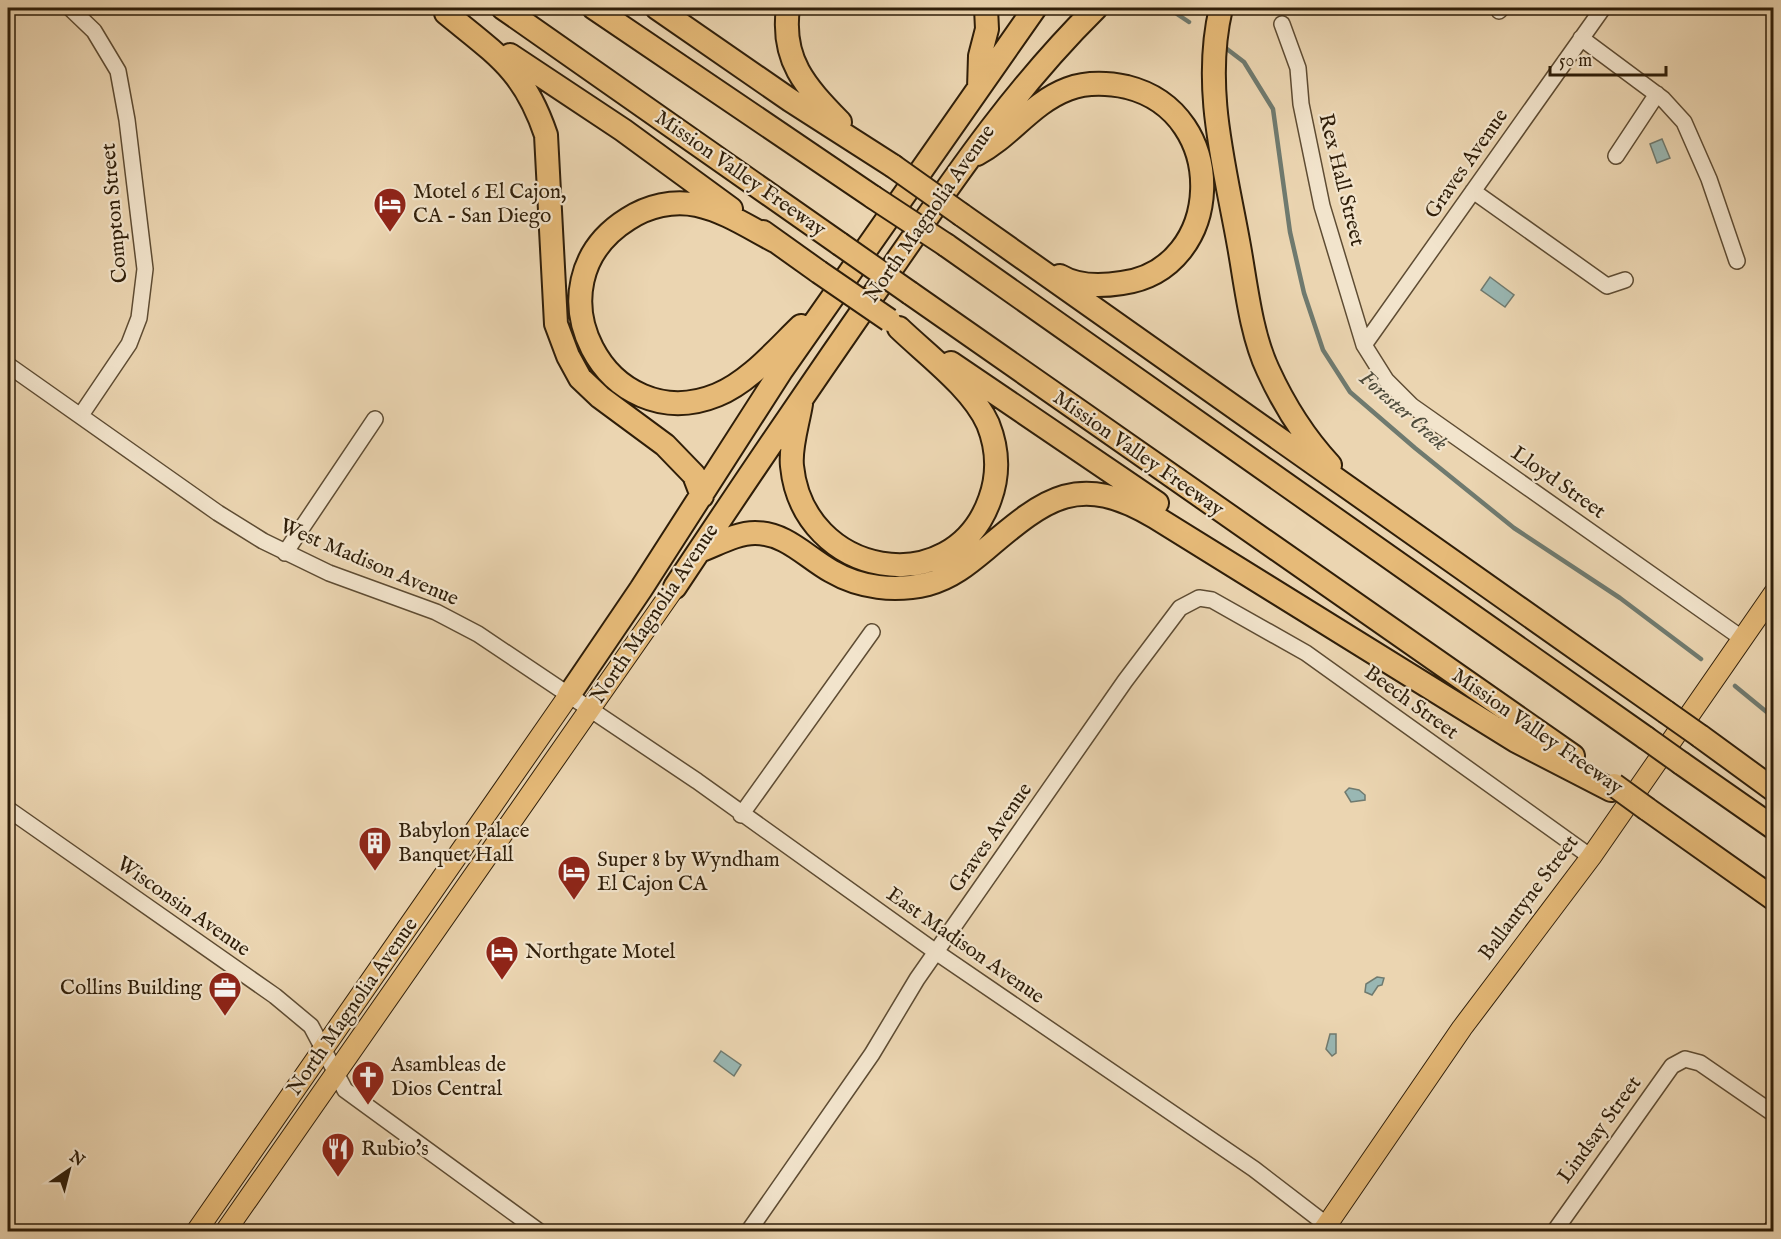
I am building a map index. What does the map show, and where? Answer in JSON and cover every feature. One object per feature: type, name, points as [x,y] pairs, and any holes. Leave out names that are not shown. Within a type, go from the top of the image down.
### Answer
[{"type":"highway","name":"Mission Valley Freeway","points":[[503,8],[1773,899]]},
{"type":"highway","points":[[594,8],[946,245],[1773,828]]},
{"type":"highway","points":[[657,8],[998,239],[1773,790]]},
{"type":"highway","points":[[788,8],[787,45],[792,63],[821,103],[869,150]]},
{"type":"highway","points":[[979,88],[980,56],[987,29],[986,8]]},
{"type":"highway","name":"North Magnolia Avenue","points":[[569,695],[831,299],[1035,8]]},
{"type":"highway","name":"North Magnolia Avenue","points":[[675,587],[803,395],[968,159],[1023,84],[1051,52],[1096,8]]},
{"type":"highway","points":[[1221,8],[1214,50],[1213,101],[1250,306],[1266,368],[1310,443],[1334,469],[1401,527]]},
{"type":"highway","points":[[442,10],[623,130],[819,272],[1336,627],[1432,690],[1516,741],[1612,788]]},
{"type":"highway","points":[[442,10],[511,68],[524,82],[537,107],[546,135],[556,324],[568,356],[580,378],[600,397],[665,445],[694,475],[702,496]]},
{"type":"highway","points":[[968,159],[998,143],[1024,115],[1045,99],[1070,88],[1093,83],[1117,85],[1144,92],[1167,106],[1183,123],[1195,142],[1203,182],[1202,204],[1197,221],[1180,250],[1166,264],[1147,275],[1129,282],[1108,285],[1082,284],[1064,279],[998,239]]},
{"type":"highway","points":[[775,241],[719,212],[696,205],[674,204],[652,207],[633,216],[604,237],[581,285],[581,324],[592,349],[607,371],[624,386],[643,396],[668,402],[692,401],[717,395],[745,378],[831,299]]},
{"type":"highway","points":[[803,395],[792,452],[795,485],[803,510],[826,538],[858,558],[893,565],[926,560],[956,545],[980,521],[988,506],[997,477],[993,441],[978,406],[894,324]]},
{"type":"highway","points":[[699,551],[740,535],[769,534],[786,540],[830,571],[865,585],[882,588],[917,586],[947,577],[964,567],[1040,505],[1059,497],[1084,493],[1107,495],[1131,502],[1336,627]]},
{"type":"main road","name":"North Magnolia Avenue","points":[[225,1232],[675,587]]},
{"type":"main road","name":"Ballantyne Street","points":[[1328,1229],[1462,1028],[1591,857],[1773,593]]},
{"type":"main road","name":"North Magnolia Avenue","points":[[196,1232],[569,695]]},
{"type":"street","name":"Compton Street","points":[[70,8],[94,31],[118,71],[127,120],[145,269],[139,318],[129,344],[81,415]]},
{"type":"street","name":"Graves Avenue","points":[[1364,345],[1603,8]]},
{"type":"street","name":"Rex Hall Street","points":[[1282,24],[1298,68],[1301,104],[1322,206],[1364,345]]},
{"type":"street","points":[[1581,38],[1657,94],[1684,122],[1708,179],[1737,261]]},
{"type":"street","points":[[1616,156],[1657,94]]},
{"type":"street","points":[[1473,191],[1607,286],[1625,280]]},
{"type":"street","name":"Lloyd Street","points":[[1364,345],[1386,380],[1412,406],[1743,639]]},
{"type":"street","name":"West Madison Avenue","points":[[8,365],[218,513],[285,553],[339,578],[436,612],[478,634],[569,695]]},
{"type":"street","points":[[285,553],[375,419]]},
{"type":"street","name":"Graves Avenue","points":[[748,1232],[872,1054],[936,952],[1125,681],[1180,608],[1199,598]]},
{"type":"street","name":"Beech Street","points":[[1199,598],[1212,600],[1306,653],[1591,857]]},
{"type":"street","points":[[741,815],[872,632]]},
{"type":"street","name":"East Madison Avenue","points":[[569,695],[696,781],[936,952],[1254,1169],[1328,1229]]},
{"type":"street","name":"Wisconsin Avenue","points":[[8,809],[275,996],[311,1026],[345,1090],[540,1232]]},
{"type":"street","name":"Lindsay Street","points":[[1554,1232],[1672,1066],[1685,1059],[1700,1062],[1773,1114]]},
{"type":"street","points":[[1769,1232],[1773,1226]]},
{"type":"water","points":[[1662,139],[1670,158],[1657,163],[1650,144]]},
{"type":"water","points":[[1490,277],[1514,295],[1505,307],[1481,290]]},
{"type":"water","points":[[1349,788],[1359,790],[1365,795],[1365,800],[1351,802],[1345,792]]},
{"type":"water","points":[[1377,977],[1384,978],[1382,985],[1378,986],[1372,995],[1365,992],[1366,984]]},
{"type":"water","points":[[1330,1034],[1336,1034],[1336,1053],[1332,1056],[1326,1049]]},
{"type":"water","points":[[721,1051],[741,1065],[734,1076],[714,1061]]},
{"type":"waterway","name":"Forester Creek","points":[[1168,8],[1189,22]]},
{"type":"waterway","name":"Forester Creek","points":[[1227,49],[1244,62],[1273,109],[1290,232],[1304,293],[1323,350],[1350,392],[1514,528],[1620,598],[1701,659]]},
{"type":"waterway","name":"Forester Creek","points":[[1735,686],[1774,718]]},
{"type":"place","name":"Motel 6 El Cajon, CA - San Diego","points":[[390,233]]},
{"type":"place","name":"Babylon Palace Banquet Hall","points":[[375,872]]},
{"type":"place","name":"Super 8 by Wyndham El Cajon CA","points":[[574,901]]},
{"type":"place","name":"Northgate Motel","points":[[502,981]]},
{"type":"place","name":"Collins Building","points":[[225,1017]]},
{"type":"place","name":"Asambleas de Dios Central","points":[[368,1106]]},
{"type":"place","name":"Rubio's","points":[[338,1178]]}]
